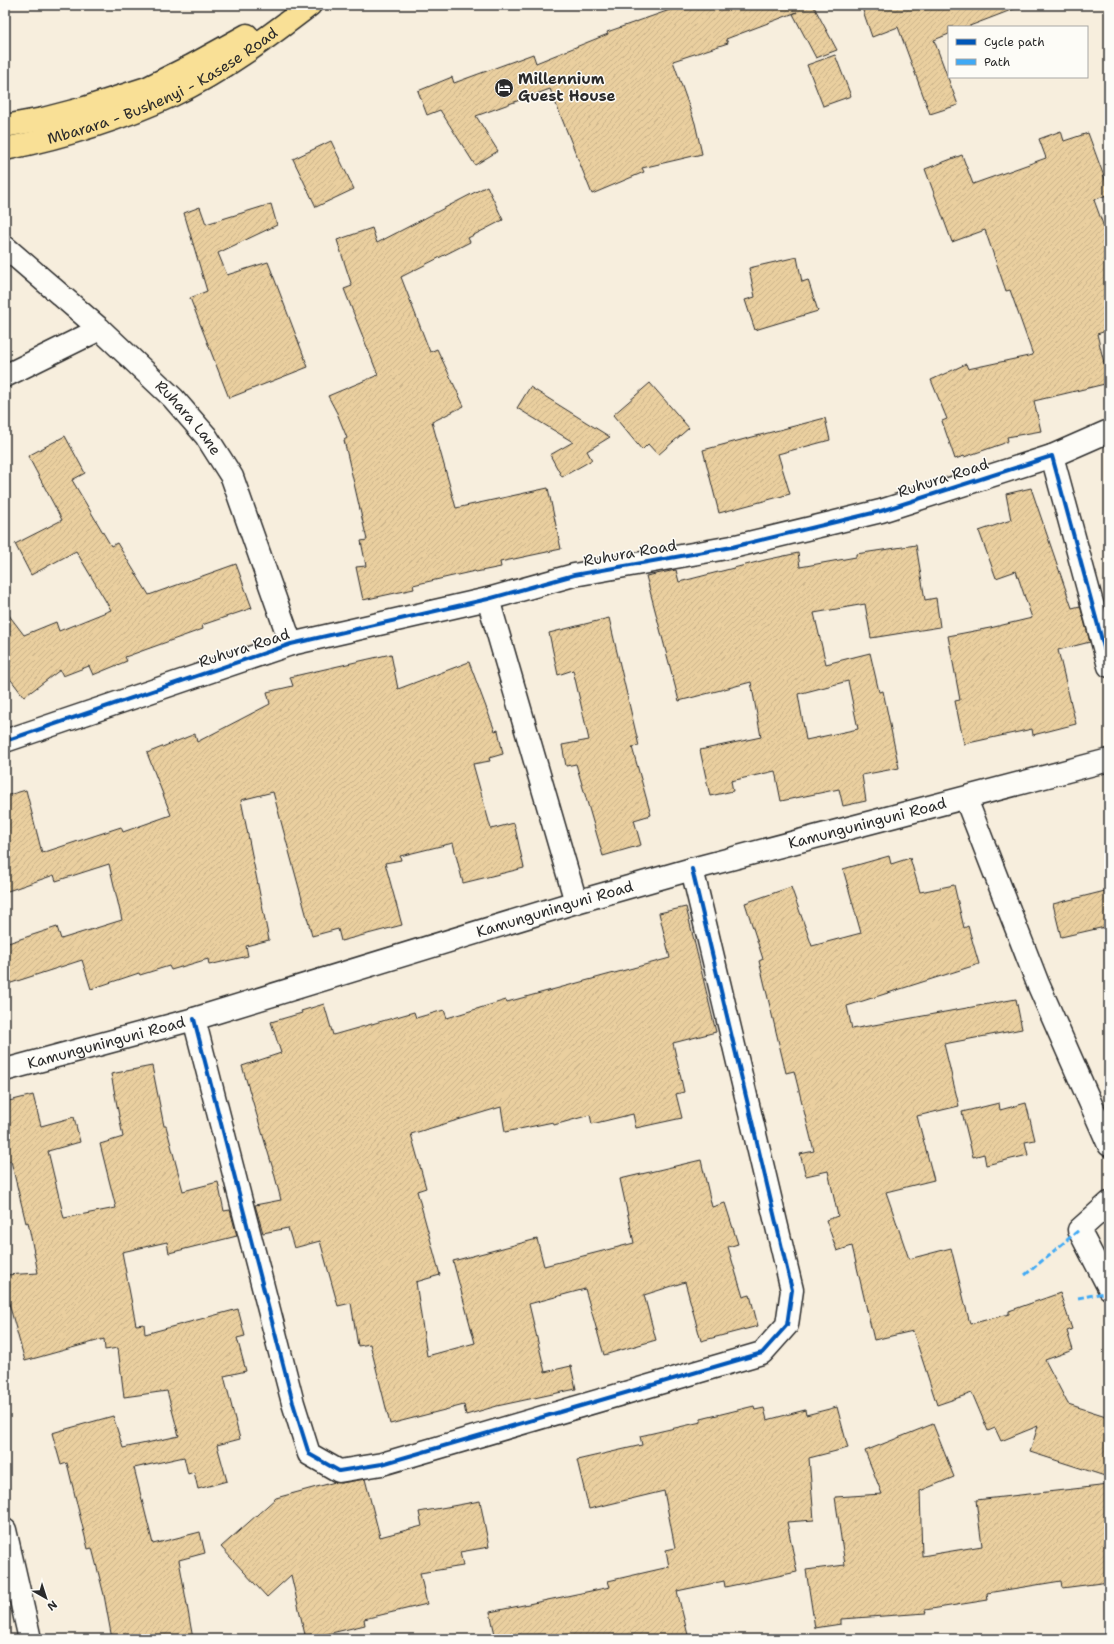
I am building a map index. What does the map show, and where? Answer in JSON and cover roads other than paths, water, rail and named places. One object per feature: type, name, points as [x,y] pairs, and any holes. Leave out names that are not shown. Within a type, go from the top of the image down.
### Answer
[{"type":"main road","name":"Mbarara - Bushenyi - Kasese Road","points":[[5,126],[43,119],[85,108],[147,88],[234,43],[297,5]]},
{"type":"main road","name":"Mbarara - Bushenyi - Kasese Road","points":[[5,149],[46,140],[112,121],[174,95],[228,64],[274,33],[310,5]]},
{"type":"street","name":"Ruhara Lane","points":[[5,247],[100,329],[173,398],[206,436],[232,477],[291,644]]},
{"type":"street","points":[[5,376],[100,329]]},
{"type":"street","name":"Ruhura Road","points":[[5,741],[291,644],[488,599],[574,575],[732,547],[881,511],[1052,456],[1109,431]]},
{"type":"street","points":[[1052,456],[1109,666]]},
{"type":"street","points":[[488,599],[576,902]]},
{"type":"street","name":"Kamunguninguni Road","points":[[5,1070],[194,1019],[576,902],[692,869],[966,799],[1109,760]]},
{"type":"street","points":[[966,799],[1038,984],[1109,1145]]},
{"type":"street","points":[[194,1019],[293,1403],[309,1454],[339,1470],[382,1464],[762,1353],[787,1325],[792,1290],[692,869]]},
{"type":"street","points":[[1109,1203],[1079,1230],[1109,1288]]},
{"type":"street","points":[[5,1530],[30,1639]]},
{"type":"place","name":"Millennium Guest House","points":[[504,88]]}]
